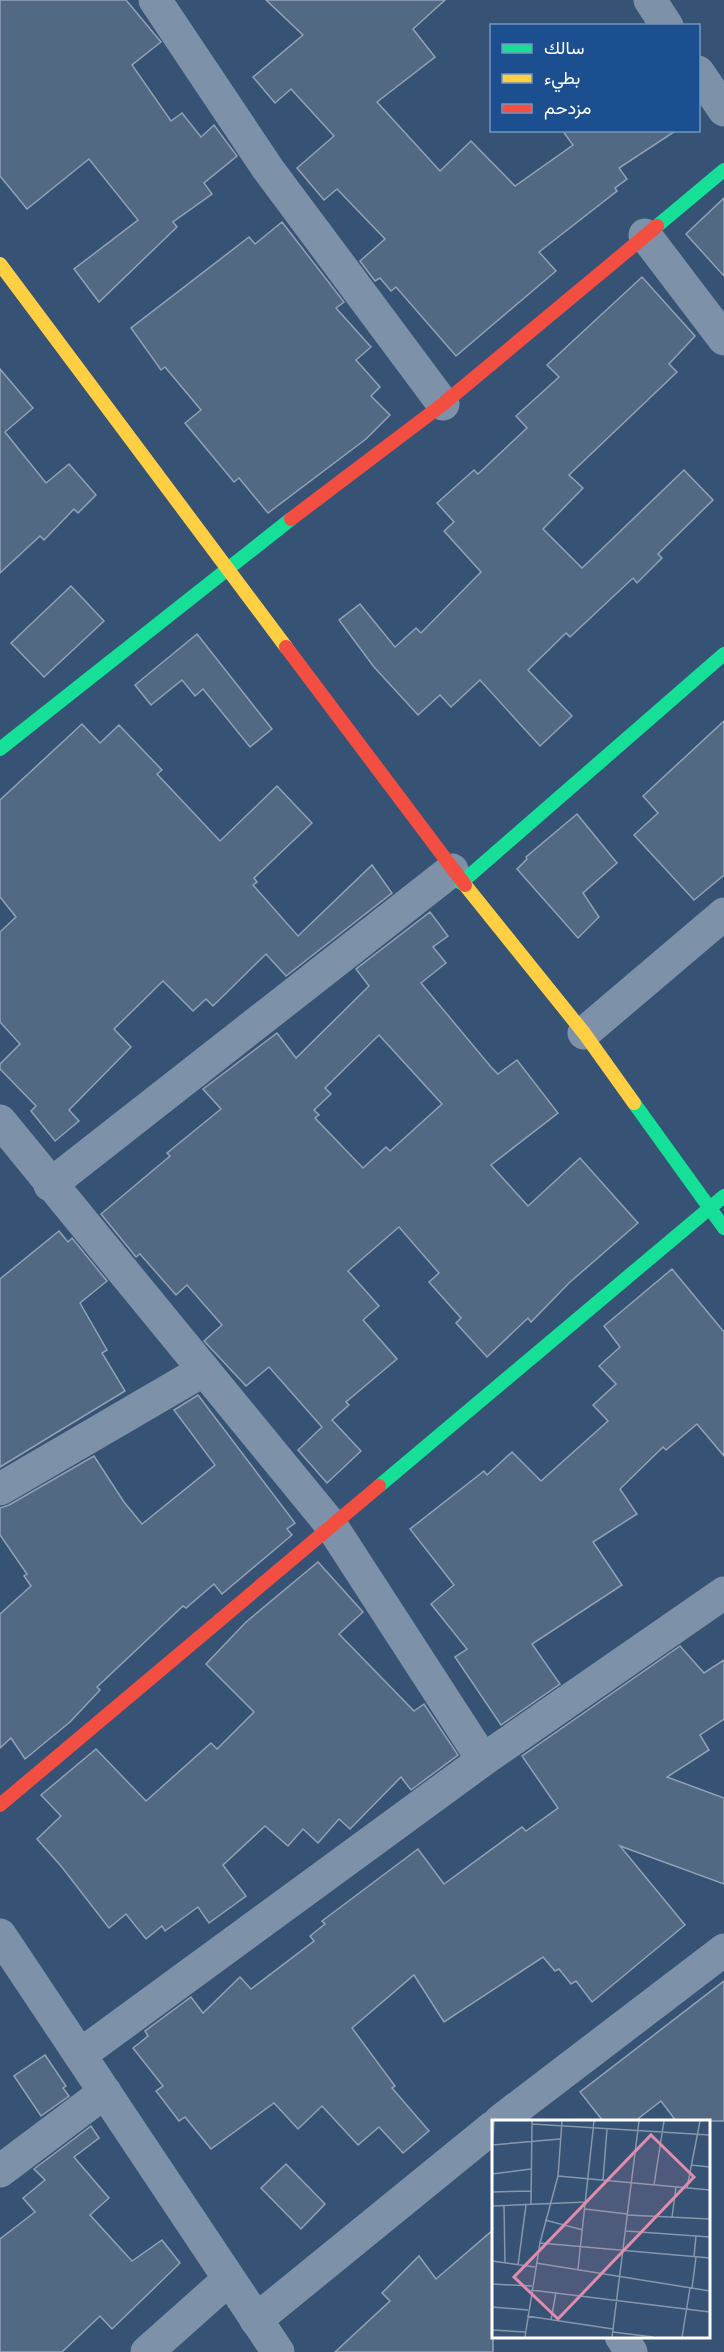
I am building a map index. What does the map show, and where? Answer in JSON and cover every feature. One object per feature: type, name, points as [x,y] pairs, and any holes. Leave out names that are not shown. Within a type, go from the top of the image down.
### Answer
[{"type":"street","points":[[155,0],[268,169],[443,404]]},
{"type":"street","points":[[650,0],[666,24]]},
{"type":"street","points":[[700,74],[724,110]]},
{"type":"street","points":[[0,750],[227,568],[443,404],[724,170]]},
{"type":"street","points":[[645,235],[724,339]]},
{"type":"street","points":[[0,264],[457,877],[584,1033],[724,1228]]},
{"type":"street","points":[[50,1185],[457,877],[724,654]]},
{"type":"street","points":[[584,1033],[724,914]]},
{"type":"street","points":[[0,1121],[331,1526],[483,1760]]},
{"type":"street","points":[[0,1804],[724,1196]]},
{"type":"street","points":[[0,1489],[204,1370]]},
{"type":"street","points":[[80,2055],[483,1760],[724,1593]]},
{"type":"street","points":[[0,1935],[278,2352]]},
{"type":"street","points":[[504,2120],[724,1950]]},
{"type":"street","points":[[0,2171],[105,2092]]},
{"type":"street","points":[[256,2320],[492,2130]]},
{"type":"street","points":[[147,2352],[228,2280]]},
{"type":"street","points":[[622,2337],[631,2352]]},
{"type":"building","points":[[0,0],[126,0],[161,42],[132,65],[171,121],[182,113],[201,137],[214,125],[237,156],[204,183],[212,194],[173,222],[177,227],[99,302],[74,269],[138,220],[89,159],[27,209],[0,176]]},
{"type":"building","points":[[266,0],[445,0],[413,29],[435,57],[377,102],[440,171],[471,141],[515,186],[573,145],[563,132],[674,132],[619,168],[627,179],[615,188],[617,191],[539,252],[556,271],[456,356],[396,287],[391,291],[380,278],[375,281],[360,261],[385,239],[337,189],[324,200],[297,168],[334,136],[291,89],[275,103],[253,77],[303,35]]},
{"type":"building","points":[[724,198],[724,276],[686,234]]},
{"type":"building","points":[[282,222],[344,302],[336,308],[371,347],[356,360],[380,387],[371,396],[390,415],[366,439],[268,513],[239,478],[234,482],[185,423],[201,410],[165,367],[161,370],[131,328],[249,237],[255,244]]},
{"type":"building","points":[[642,277],[695,336],[669,364],[677,372],[569,475],[583,488],[543,529],[582,568],[684,470],[713,500],[658,554],[662,558],[637,583],[633,578],[570,637],[566,633],[528,670],[572,716],[540,746],[480,680],[451,707],[440,695],[418,715],[374,667],[339,620],[360,604],[395,647],[416,628],[421,633],[481,572],[444,531],[454,522],[437,503],[474,470],[478,474],[527,428],[516,416],[559,377],[547,365]]},
{"type":"building","points":[[0,369],[33,408],[5,432],[46,483],[69,464],[96,495],[78,513],[74,509],[44,540],[40,536],[0,573]]},
{"type":"building","points":[[71,586],[104,621],[44,677],[11,643]]},
{"type":"building","points":[[197,634],[272,729],[250,747],[203,689],[195,696],[182,680],[151,705],[135,685]]},
{"type":"building","points":[[724,721],[724,875],[694,900],[634,835],[658,813],[643,796]]},
{"type":"building","points":[[82,724],[100,743],[119,725],[162,770],[157,774],[220,841],[277,786],[312,823],[254,878],[257,882],[253,885],[298,936],[372,865],[392,893],[286,976],[266,954],[213,1006],[206,999],[193,1011],[163,981],[114,1029],[131,1047],[69,1110],[79,1121],[55,1141],[31,1111],[36,1106],[0,1069],[0,1064],[20,1044],[0,1022],[0,932],[16,917],[0,897],[0,800]]},
{"type":"building","points":[[577,814],[617,863],[583,893],[599,917],[578,938],[517,869],[527,859],[526,857]]},
{"type":"building","points":[[430,912],[448,936],[433,947],[446,963],[421,983],[498,1074],[517,1060],[558,1113],[491,1165],[528,1206],[580,1158],[638,1223],[569,1283],[531,1322],[528,1318],[487,1357],[456,1323],[461,1318],[429,1282],[439,1273],[399,1227],[348,1271],[379,1306],[363,1320],[397,1359],[346,1402],[349,1405],[332,1420],[361,1451],[327,1483],[298,1450],[322,1427],[269,1367],[246,1386],[204,1341],[222,1325],[187,1285],[176,1295],[140,1254],[136,1257],[101,1214],[170,1156],[167,1153],[221,1109],[203,1089],[277,1033],[296,1058],[369,986],[356,969]],"holes":[[[379,1035],[442,1104],[390,1151],[386,1147],[363,1168],[315,1118],[319,1115],[314,1110],[331,1094],[325,1088]]]},
{"type":"building","points":[[59,1231],[68,1242],[72,1238],[107,1281],[80,1303],[107,1350],[102,1353],[125,1391],[0,1467],[0,1279]]},
{"type":"building","points":[[672,1269],[724,1332],[724,1456],[697,1424],[666,1450],[663,1447],[620,1489],[637,1514],[593,1542],[622,1585],[532,1644],[560,1684],[501,1725],[455,1657],[467,1649],[431,1604],[454,1585],[410,1529],[484,1471],[487,1475],[512,1452],[541,1481],[608,1421],[593,1405],[616,1384],[599,1366],[620,1347],[604,1326]]},
{"type":"building","points":[[198,1395],[295,1523],[287,1529],[292,1535],[222,1594],[214,1584],[186,1608],[183,1606],[97,1687],[100,1690],[70,1722],[25,1759],[11,1738],[0,1748],[0,1614],[31,1586],[24,1576],[27,1574],[0,1535],[0,1508],[94,1456],[124,1502],[142,1524],[215,1465],[174,1410]]},
{"type":"building","points":[[318,1562],[363,1612],[339,1634],[414,1711],[424,1704],[458,1755],[411,1790],[401,1777],[350,1829],[339,1819],[318,1843],[303,1829],[288,1846],[265,1826],[223,1865],[246,1896],[209,1923],[198,1907],[165,1931],[162,1926],[146,1939],[126,1914],[109,1928],[37,1839],[61,1816],[41,1795],[96,1749],[146,1801],[211,1743],[217,1749],[254,1712],[206,1664],[246,1622]]},
{"type":"building","points":[[680,1646],[704,1673],[724,1660],[724,1719],[700,1735],[709,1750],[667,1777],[724,1798],[724,1884],[620,1846],[685,1925],[592,2002],[576,1981],[571,1984],[559,1969],[555,1971],[543,1957],[444,2022],[414,1975],[352,2028],[395,2086],[392,2088],[429,2131],[403,2153],[379,2127],[358,2145],[322,2106],[298,2129],[274,2103],[211,2149],[185,2117],[179,2121],[156,2091],[163,2086],[133,2048],[148,2036],[145,2031],[191,1997],[203,2013],[240,1977],[251,1989],[314,1941],[310,1936],[325,1924],[322,1921],[418,1849],[444,1884],[522,1827],[526,1831],[558,1808],[522,1756]]},
{"type":"building","points":[[724,1981],[724,2121],[675,2120],[661,2101],[636,2120],[602,2120],[580,2092]]},
{"type":"building","points":[[45,2055],[66,2086],[63,2088],[69,2096],[41,2116],[14,2076]]},
{"type":"building","points":[[91,2126],[99,2138],[74,2157],[109,2198],[90,2215],[132,2261],[162,2240],[180,2263],[112,2329],[100,2316],[62,2352],[0,2352],[0,2239],[35,2212],[23,2198],[45,2180],[34,2169]]},
{"type":"building","points":[[286,2164],[325,2204],[301,2229],[261,2188]]},
{"type":"building","points":[[492,2231],[493,2352],[335,2352],[390,2301],[382,2293],[419,2256],[436,2279]]},
{"type":"traffic: fast","points":[[657,226],[724,170]]},
{"type":"traffic: fast","points":[[0,749],[291,519]]},
{"type":"traffic: fast","points":[[461,883],[724,654]]},
{"type":"traffic: fast","points":[[634,1103],[724,1228]]},
{"type":"traffic: fast","points":[[379,1486],[724,1196]]},
{"type":"traffic: slow","points":[[0,264],[286,647]]},
{"type":"traffic: slow","points":[[465,885],[584,1033],[634,1103]]},
{"type":"traffic: jam","points":[[291,519],[443,404],[657,226]]},
{"type":"traffic: jam","points":[[286,647],[465,885]]},
{"type":"traffic: jam","points":[[0,1805],[379,1486]]}]
